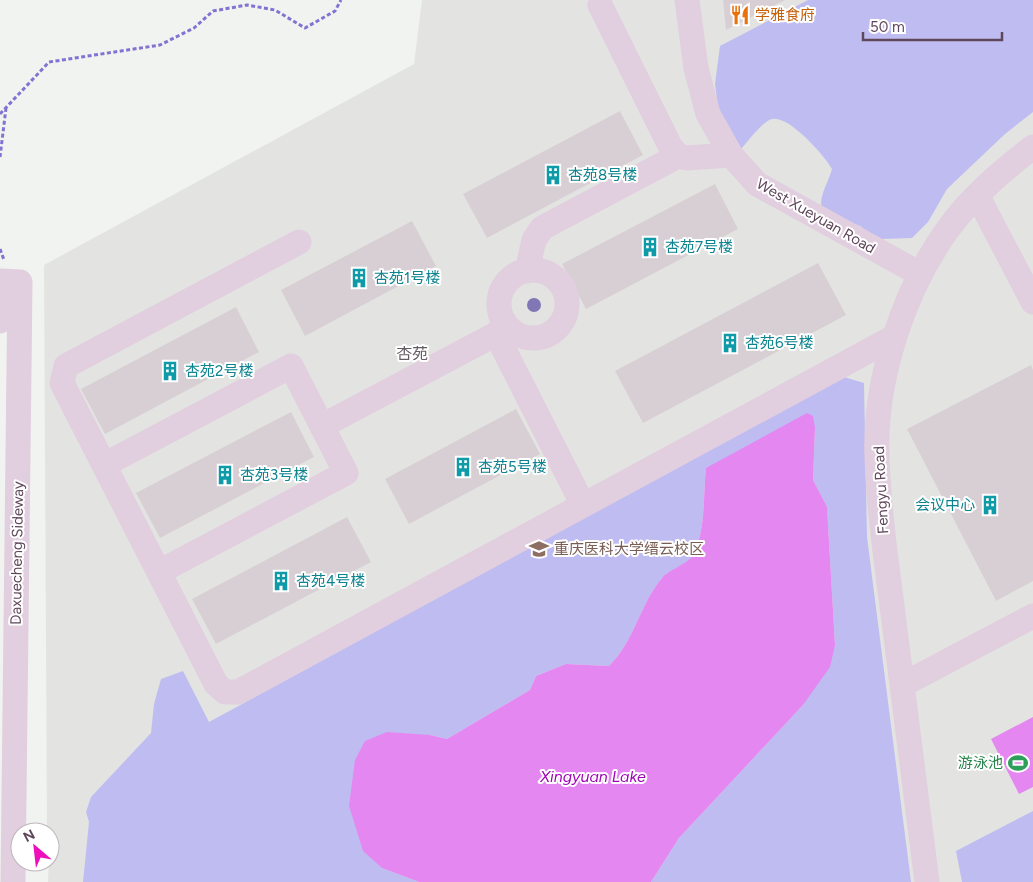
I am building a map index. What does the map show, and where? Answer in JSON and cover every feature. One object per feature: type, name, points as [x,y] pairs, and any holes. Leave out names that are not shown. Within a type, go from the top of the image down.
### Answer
[{"type":"street","name":"West Xueyuan Road","points":[[688,0],[696,68],[708,114],[730,155],[757,184],[920,274]]},
{"type":"street","points":[[600,5],[670,146],[678,156],[687,158],[730,155]]},
{"type":"street","name":"Fengyu Road","points":[[927,882],[882,530],[877,455],[881,396],[894,337],[920,274],[948,229],[977,195],[1006,167],[1033,147]]},
{"type":"street","points":[[527,271],[534,240],[542,228],[678,156]]},
{"type":"street","points":[[977,195],[1033,302]]},
{"type":"street","points":[[299,242],[66,366],[62,383],[216,684],[225,692],[238,692],[894,337]]},
{"type":"street","points":[[322,426],[500,329],[523,337],[534,338],[545,336],[555,331],[562,322],[566,312],[567,301],[564,290],[549,274],[538,270],[527,271],[508,282],[502,291],[499,302],[500,329],[583,505]]},
{"type":"street","name":"Daxuecheng Sideway","points":[[0,321],[0,282],[20,282],[13,882]]},
{"type":"street","points":[[104,465],[291,366],[322,426],[346,473],[159,572]]},
{"type":"street","points":[[902,685],[1033,616]]},
{"type":"path","points":[[0,114],[49,62],[160,45],[194,28],[213,11],[247,5],[275,10],[305,28],[335,12],[341,0]]},
{"type":"path","points":[[0,157],[6,108]]},
{"type":"shaded area","name":"重庆医科大学缙云校区","points":[[422,0],[1033,0],[1033,882],[48,882],[48,872],[60,872],[60,822],[47,822],[44,265],[414,64]]},
{"type":"shaded area","points":[[808,0],[1033,0],[1033,112],[1005,134],[947,189],[928,222],[912,238],[882,239],[872,236],[860,226],[822,211],[822,195],[832,169],[814,146],[788,123],[779,119],[772,119],[764,123],[742,148],[735,149],[718,107],[715,84],[720,46]]},
{"type":"shaded area","points":[[844,377],[864,383],[867,537],[911,882],[651,882],[679,838],[803,705],[835,645],[827,508],[813,480],[815,428],[706,468],[702,524],[693,555],[687,562],[665,575],[654,588],[625,646],[609,666],[566,664],[536,676],[530,690],[447,739],[430,735],[382,868],[419,882],[83,882],[89,822],[86,812],[91,797],[151,733],[154,704],[161,679],[183,671],[209,722]]},
{"type":"shaded area","points":[[1033,811],[1033,882],[962,882],[956,851]]},
{"type":"water","name":"Xingyuan Lake","points":[[807,413],[813,416],[815,428],[813,480],[827,507],[835,645],[830,667],[803,705],[679,838],[651,882],[419,882],[382,868],[363,851],[349,806],[355,760],[365,741],[387,732],[430,735],[447,739],[530,690],[536,676],[566,664],[609,666],[625,646],[654,588],[665,575],[687,562],[693,555],[702,524],[706,468]]},
{"type":"water","name":"游泳池","points":[[1033,717],[1033,787],[1019,794],[991,739]]},
{"type":"building","name":"学雅食府","points":[[723,0],[785,0],[726,30]]},
{"type":"building","name":"杏苑8号楼","points":[[620,111],[643,155],[487,238],[463,194]]},
{"type":"building","name":"杏苑7号楼","points":[[715,184],[738,229],[586,309],[562,264]]},
{"type":"building","name":"杏苑1号楼","points":[[412,221],[436,266],[305,336],[281,290]]},
{"type":"building","name":"杏苑6号楼","points":[[818,263],[846,315],[643,423],[615,371]]},
{"type":"building","name":"杏苑2号楼","points":[[236,307],[259,352],[105,434],[81,389]]},
{"type":"building","name":"会议中心","points":[[1031,365],[1033,370],[1033,581],[996,601],[907,429]]},
{"type":"building","name":"杏苑5号楼","points":[[516,409],[540,454],[409,524],[385,479]]},
{"type":"building","name":"杏苑3号楼","points":[[291,412],[314,457],[160,538],[136,493]]},
{"type":"building","name":"杏苑4号楼","points":[[347,517],[371,562],[216,644],[192,599]]},
{"type":"place","name":"学雅食府","points":[[740,15]]},
{"type":"place","name":"杏苑8号楼","points":[[553,175]]},
{"type":"place","name":"杏苑7号楼","points":[[650,247]]},
{"type":"place","name":"杏苑1号楼","points":[[359,278]]},
{"type":"place","name":"杏苑6号楼","points":[[730,343]]},
{"type":"place","name":"杏苑2号楼","points":[[170,371]]},
{"type":"place","name":"杏苑5号楼","points":[[463,467]]},
{"type":"place","name":"杏苑3号楼","points":[[225,475]]},
{"type":"place","name":"会议中心","points":[[990,505]]},
{"type":"place","name":"重庆医科大学缙云校区","points":[[539,549]]},
{"type":"place","name":"杏苑4号楼","points":[[281,581]]},
{"type":"place","name":"游泳池","points":[[1018,763]]},
{"type":"district","name":"杏苑","points":[[412,353]]}]
